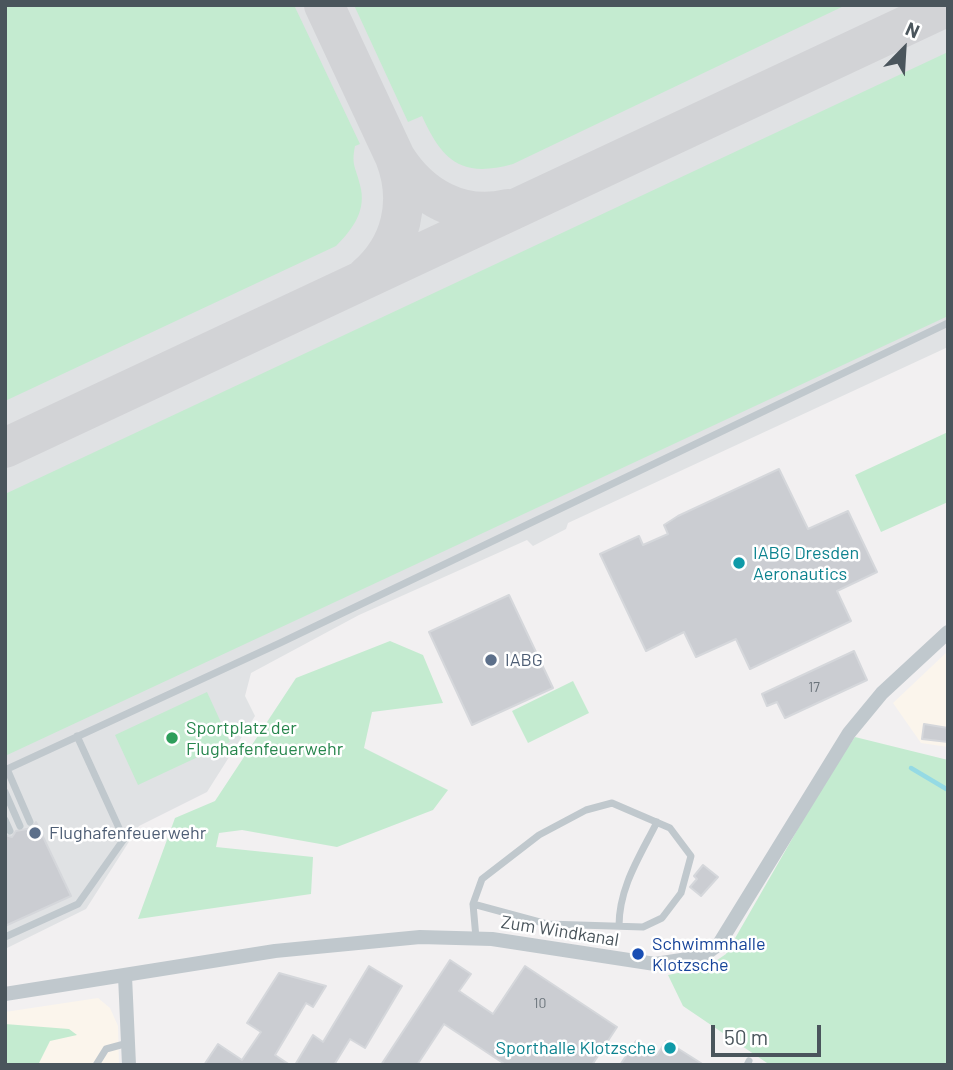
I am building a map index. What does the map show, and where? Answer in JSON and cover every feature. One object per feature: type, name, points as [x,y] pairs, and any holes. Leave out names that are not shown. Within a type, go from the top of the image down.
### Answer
[{"type":"street","name":"Zum Windkanal","points":[[5,994],[302,948],[420,937],[476,938],[655,964],[701,957],[719,944],[849,733],[882,693],[948,632]]},
{"type":"street","points":[[125,976],[129,1065]]},
{"type":"lane","points":[[30,822],[6,769],[280,643],[948,323]]},
{"type":"lane","points":[[5,937],[78,904],[124,839],[77,736]]},
{"type":"lane","points":[[5,792],[20,826]]},
{"type":"lane","points":[[473,904],[547,924],[643,927],[662,919],[681,894],[691,856],[670,828],[657,822],[612,803],[586,810],[539,835],[481,879],[473,904],[476,938]]},
{"type":"lane","points":[[5,820],[10,831]]},
{"type":"lane","points":[[619,926],[623,888],[657,822]]},
{"type":"lane","points":[[96,1065],[106,1049],[128,1043]]},
{"type":"shaded area","points":[[5,5],[948,5],[948,347],[568,523],[566,529],[533,546],[527,540],[359,615],[251,673],[245,696],[255,716],[207,792],[139,826],[86,909],[5,949]]},
{"type":"shaded area","points":[[948,651],[948,747],[921,743],[893,703]]},
{"type":"shaded area","points":[[98,998],[110,1008],[118,1026],[119,1065],[5,1065],[5,1012]]},
{"type":"green space","points":[[5,5],[294,5],[360,144],[355,146],[354,166],[362,203],[353,226],[336,246],[5,401]]},
{"type":"green space","points":[[354,5],[846,5],[513,164],[480,169],[467,167],[447,155],[438,145],[422,116],[408,122]]},
{"type":"green space","points":[[948,52],[948,316],[5,756],[5,494]]},
{"type":"green space","points":[[948,432],[948,502],[881,532],[855,475]]},
{"type":"green space","points":[[390,641],[423,655],[443,703],[372,712],[364,748],[448,790],[433,810],[337,847],[242,830],[219,833],[216,847],[313,857],[311,894],[138,919],[175,818],[215,801],[296,678]]},
{"type":"green space","points":[[573,681],[589,713],[528,743],[512,711]]},
{"type":"green space","name":"Sportplatz der Flughafenfeuerwehr","points":[[207,692],[230,742],[138,785],[115,735]]},
{"type":"green space","points":[[855,737],[948,760],[948,1065],[770,1065],[683,1006],[668,975],[707,967],[726,954],[834,766]]},
{"type":"green space","points":[[5,1024],[69,1029],[77,1035],[50,1041],[38,1065],[5,1065]]},
{"type":"building","name":"IABG Dresden Aeronautics","points":[[779,469],[808,529],[848,511],[877,572],[837,591],[851,621],[750,669],[736,639],[696,657],[684,632],[646,651],[600,554],[639,536],[643,545],[668,534],[664,525],[678,516]]},
{"type":"building","name":"IABG","points":[[509,595],[553,688],[472,725],[429,632]]},
{"type":"building","points":[[854,651],[867,680],[785,718],[777,702],[767,706],[762,694]]},
{"type":"building","points":[[924,724],[948,728],[948,742],[922,739]]},
{"type":"building","points":[[36,822],[71,896],[5,926],[5,835],[12,837],[16,831],[32,828]]},
{"type":"building","points":[[703,865],[718,877],[701,896],[690,887],[697,879],[694,876]]},
{"type":"building","points":[[450,960],[471,974],[459,991],[493,1014],[525,966],[617,1027],[592,1065],[506,1065],[444,1024],[417,1065],[381,1065]]},
{"type":"building","points":[[369,966],[402,986],[365,1048],[350,1039],[334,1065],[295,1065],[313,1035],[323,1042]]},
{"type":"building","points":[[279,973],[326,986],[313,1007],[306,1003],[275,1055],[290,1065],[204,1065],[218,1044],[242,1060],[261,1032],[247,1023]]},
{"type":"building","name":"Sporthalle Klotzsche","points":[[636,1041],[657,1055],[666,1041],[704,1065],[620,1065]]},
{"type":"waterway","points":[[911,768],[948,790]]},
{"type":"taxiway","points":[[324,5],[395,157],[405,171],[429,194],[458,208],[491,212],[508,209]]},
{"type":"taxiway","points":[[5,448],[948,6]]},
{"type":"taxiway","points":[[366,277],[388,251],[400,222],[403,190],[395,157]]},
{"type":"place","name":"IABG Dresden Aeronautics","points":[[739,563]]},
{"type":"place","name":"IABG","points":[[491,660]]},
{"type":"place","name":"Sportplatz der Flughafenfeuerwehr","points":[[172,738]]},
{"type":"place","name":"Flughafenfeuerwehr","points":[[35,833]]},
{"type":"place","name":"Schwimmhalle Klotzsche","points":[[638,954]]},
{"type":"place","name":"Sporthalle Klotzsche","points":[[670,1048]]}]
